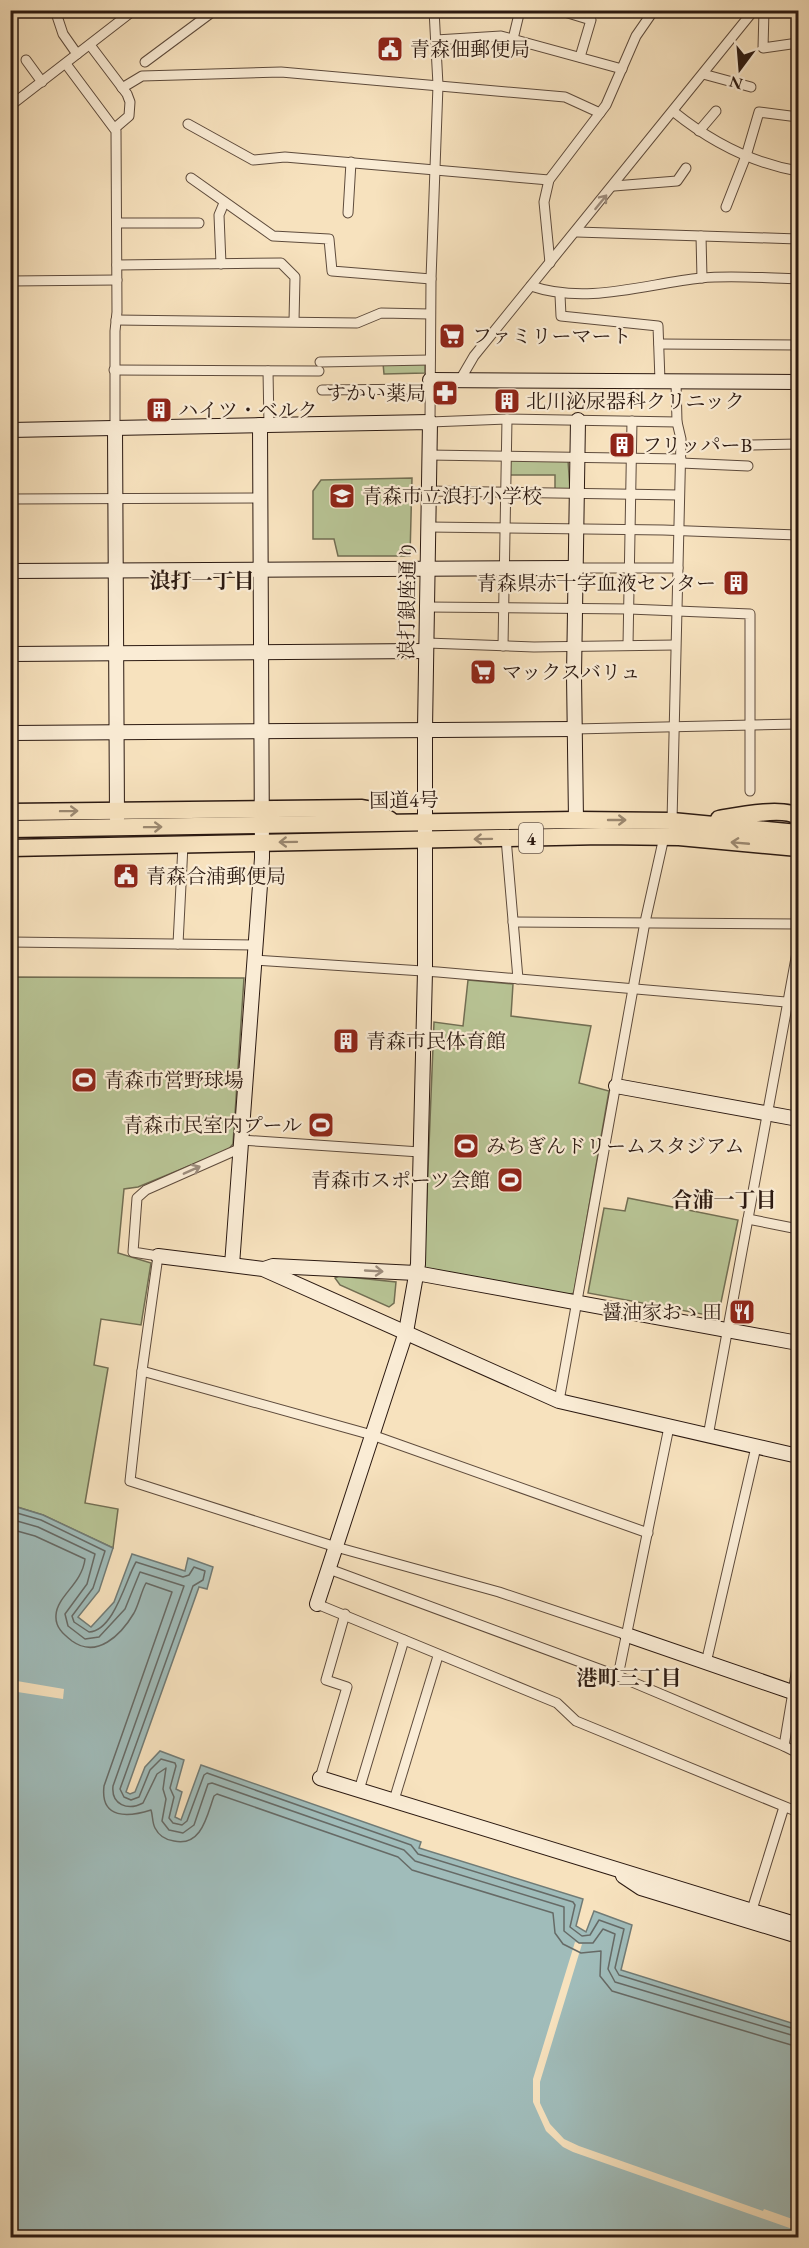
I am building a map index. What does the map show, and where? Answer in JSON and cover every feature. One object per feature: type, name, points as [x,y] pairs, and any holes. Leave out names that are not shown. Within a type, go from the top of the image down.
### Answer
[{"type":"highway","name":"国道4号","points":[[263,817],[369,809],[391,821],[672,821],[798,833]]},
{"type":"highway","points":[[10,812],[117,810],[263,817]]},
{"type":"highway","points":[[697,823],[781,812],[794,813],[798,817]]},
{"type":"highway","points":[[10,829],[117,827],[263,817]]},
{"type":"highway","name":"国道4号","points":[[10,848],[664,837],[798,848]]},
{"type":"street","points":[[55,10],[63,34],[77,54]]},
{"type":"street","points":[[10,106],[90,45],[121,15],[134,10]]},
{"type":"street","points":[[145,62],[215,10]]},
{"type":"street","name":"浪打銀座通り","points":[[317,1604],[406,1332],[416,1273],[425,971],[425,729],[430,314],[438,85],[434,10]]},
{"type":"street","points":[[513,39],[520,10]]},
{"type":"street","points":[[558,10],[591,20],[580,57]]},
{"type":"street","points":[[550,263],[544,202],[549,180],[600,113],[636,36],[654,10]]},
{"type":"street","points":[[459,380],[474,356],[577,232],[754,10]]},
{"type":"street","points":[[764,10],[764,48],[798,44]]},
{"type":"street","points":[[436,40],[496,36],[622,69]]},
{"type":"street","points":[[90,45],[130,102],[130,113],[115,128]]},
{"type":"street","points":[[26,60],[42,82]]},
{"type":"street","points":[[66,64],[115,128],[117,827]]},
{"type":"street","points":[[122,88],[142,76],[261,72],[565,97],[600,113]]},
{"type":"street","points":[[703,74],[751,87]]},
{"type":"street","points":[[699,131],[716,111]]},
{"type":"street","points":[[674,112],[699,131],[746,156],[798,171]]},
{"type":"street","points":[[726,207],[746,156],[759,112],[798,117]]},
{"type":"street","points":[[188,124],[253,160],[285,157],[549,180]]},
{"type":"street","points":[[348,213],[351,162]]},
{"type":"street","points":[[614,186],[677,181],[686,168]]},
{"type":"street","points":[[191,178],[277,238],[329,239],[332,271],[431,279]]},
{"type":"street","points":[[220,264],[219,215],[224,203]]},
{"type":"street","points":[[117,223],[199,223]]},
{"type":"street","points":[[577,232],[798,238]]},
{"type":"street","points":[[701,236],[702,278]]},
{"type":"street","points":[[117,265],[283,264],[295,277],[294,321]]},
{"type":"street","points":[[531,286],[560,295],[594,293],[702,278],[798,279]]},
{"type":"street","points":[[10,281],[117,280]]},
{"type":"street","points":[[560,295],[561,316],[657,325],[660,381]]},
{"type":"street","points":[[116,320],[357,322],[381,313],[430,314]]},
{"type":"street","points":[[659,344],[798,345]]},
{"type":"street","points":[[114,370],[268,371],[430,360]]},
{"type":"street","points":[[232,1265],[262,843],[261,498],[268,371]]},
{"type":"street","points":[[322,390],[430,385],[459,380],[798,382]]},
{"type":"street","points":[[672,821],[681,461],[676,382]]},
{"type":"street","points":[[10,430],[507,419],[677,422]]},
{"type":"street","points":[[504,646],[507,419]]},
{"type":"street","points":[[576,820],[574,646],[578,420]]},
{"type":"street","points":[[628,645],[632,421]]},
{"type":"street","points":[[751,444],[798,444]]},
{"type":"street","points":[[428,455],[631,458],[748,466]]},
{"type":"street","points":[[428,491],[679,495]]},
{"type":"street","points":[[10,499],[261,498]]},
{"type":"street","points":[[428,527],[679,531],[798,536]]},
{"type":"street","points":[[10,571],[428,567],[678,568]]},
{"type":"street","points":[[428,607],[628,609],[751,616],[750,791]]},
{"type":"street","points":[[10,654],[675,645]]},
{"type":"street","points":[[10,733],[574,729],[798,724]]},
{"type":"street","points":[[559,1401],[645,921],[664,837]]},
{"type":"street","points":[[506,838],[518,979]]},
{"type":"street","points":[[178,944],[183,845]]},
{"type":"street","points":[[513,922],[645,921],[798,924]]},
{"type":"street","points":[[10,942],[255,945]]},
{"type":"street","points":[[708,1436],[768,1113],[794,1003],[798,947]]},
{"type":"street","points":[[254,960],[425,971],[794,1003]]},
{"type":"street","points":[[616,1086],[798,1119]]},
{"type":"street","points":[[420,1152],[241,1144],[144,1192],[137,1198],[133,1252],[263,1269],[559,1401],[798,1456]]},
{"type":"street","points":[[748,1219],[798,1229]]},
{"type":"street","points":[[158,1256],[141,1371],[130,1481],[336,1547],[499,1592],[796,1693]]},
{"type":"street","points":[[263,1269],[273,1266],[416,1273],[798,1343]]},
{"type":"street","points":[[141,1371],[372,1435],[648,1533]]},
{"type":"street","points":[[618,1676],[669,1427]]},
{"type":"street","points":[[705,1663],[756,1447]]},
{"type":"street","points":[[329,1569],[618,1676],[798,1753]]},
{"type":"street","points":[[317,1604],[345,1614],[438,1656],[557,1703],[576,1720],[798,1812]]},
{"type":"street","points":[[345,1614],[326,1680],[347,1687],[320,1778],[608,1866],[641,1888],[750,1916],[798,1925]]},
{"type":"street","points":[[359,1790],[404,1640]]},
{"type":"street","points":[[393,1800],[438,1656]]},
{"type":"street","points":[[784,1746],[796,1693],[798,1662]]},
{"type":"street","points":[[750,1916],[784,1807]]},
{"type":"street","points":[[750,1916],[798,1936]]},
{"type":"green space","points":[[425,361],[425,373],[384,374],[383,363]]},
{"type":"green space","points":[[509,459],[568,460],[570,490],[555,489],[555,475],[509,475]]},
{"type":"green space","points":[[412,478],[410,556],[338,556],[334,539],[313,539],[313,491],[321,480]]},
{"type":"green space","points":[[10,977],[244,978],[233,1144],[228,1150],[138,1187],[124,1189],[118,1253],[151,1263],[141,1325],[101,1319],[94,1365],[108,1368],[85,1503],[118,1509],[113,1548],[43,1515],[11,1505]]},
{"type":"green space","name":"青森市スポーツ会館","points":[[468,980],[513,984],[511,1016],[591,1026],[579,1083],[609,1091],[574,1293],[568,1295],[424,1269],[434,1022],[463,1026]]},
{"type":"green space","points":[[628,1198],[738,1220],[718,1317],[588,1293],[604,1208],[625,1211]]},
{"type":"green space","points":[[339,1276],[396,1282],[394,1303],[389,1307],[340,1285],[335,1278]]},
{"type":"water","points":[[10,1505],[43,1515],[113,1548],[99,1591],[78,1617],[91,1627],[114,1602],[132,1554],[185,1571],[188,1558],[213,1567],[207,1589],[199,1587],[126,1792],[130,1794],[135,1792],[145,1767],[160,1751],[184,1760],[176,1789],[182,1792],[175,1817],[181,1820],[201,1765],[421,1842],[419,1848],[583,1899],[576,1926],[586,1932],[594,1911],[632,1925],[621,1970],[798,2025],[798,2237],[11,2237]]},
{"type":"pier","points":[[11,1680],[64,1689],[63,1699],[11,1691]]},
{"type":"pier","points":[[575,1942],[582,1944],[540,2082],[540,2103],[550,2124],[564,2139],[579,2146],[763,2211],[764,2209],[798,2221],[798,2231],[573,2152],[563,2147],[546,2131],[533,2102],[533,2079]]},
{"type":"place","name":"青森佃郵便局","points":[[390,49]]},
{"type":"place","name":"ファミリーマート","points":[[452,336]]},
{"type":"place","name":"すかい薬局","points":[[445,393]]},
{"type":"place","name":"北川泌尿器科クリニック","points":[[507,401]]},
{"type":"place","name":"ハイツ・ベルク","points":[[159,410]]},
{"type":"place","name":"フリッパーB","points":[[622,445]]},
{"type":"place","name":"青森市立浪打小学校","points":[[342,496]]},
{"type":"place","name":"青森県赤十字血液センター","points":[[736,583]]},
{"type":"place","name":"マックスバリュ","points":[[483,672]]},
{"type":"place","name":"青森合浦郵便局","points":[[126,876]]},
{"type":"place","name":"青森市民体育館","points":[[346,1041]]},
{"type":"place","name":"青森市営野球場","points":[[84,1080]]},
{"type":"place","name":"青森市民室内プール","points":[[321,1125]]},
{"type":"place","name":"みちぎんドリームスタジアム","points":[[466,1146]]},
{"type":"place","name":"青森市スポーツ会館","points":[[510,1180]]},
{"type":"place","name":"醤油家おゝ田","points":[[742,1312]]},
{"type":"district","name":"浪打一丁目","points":[[202,580]]},
{"type":"district","name":"合浦一丁目","points":[[724,1199]]},
{"type":"district","name":"港町三丁目","points":[[629,1677]]}]
